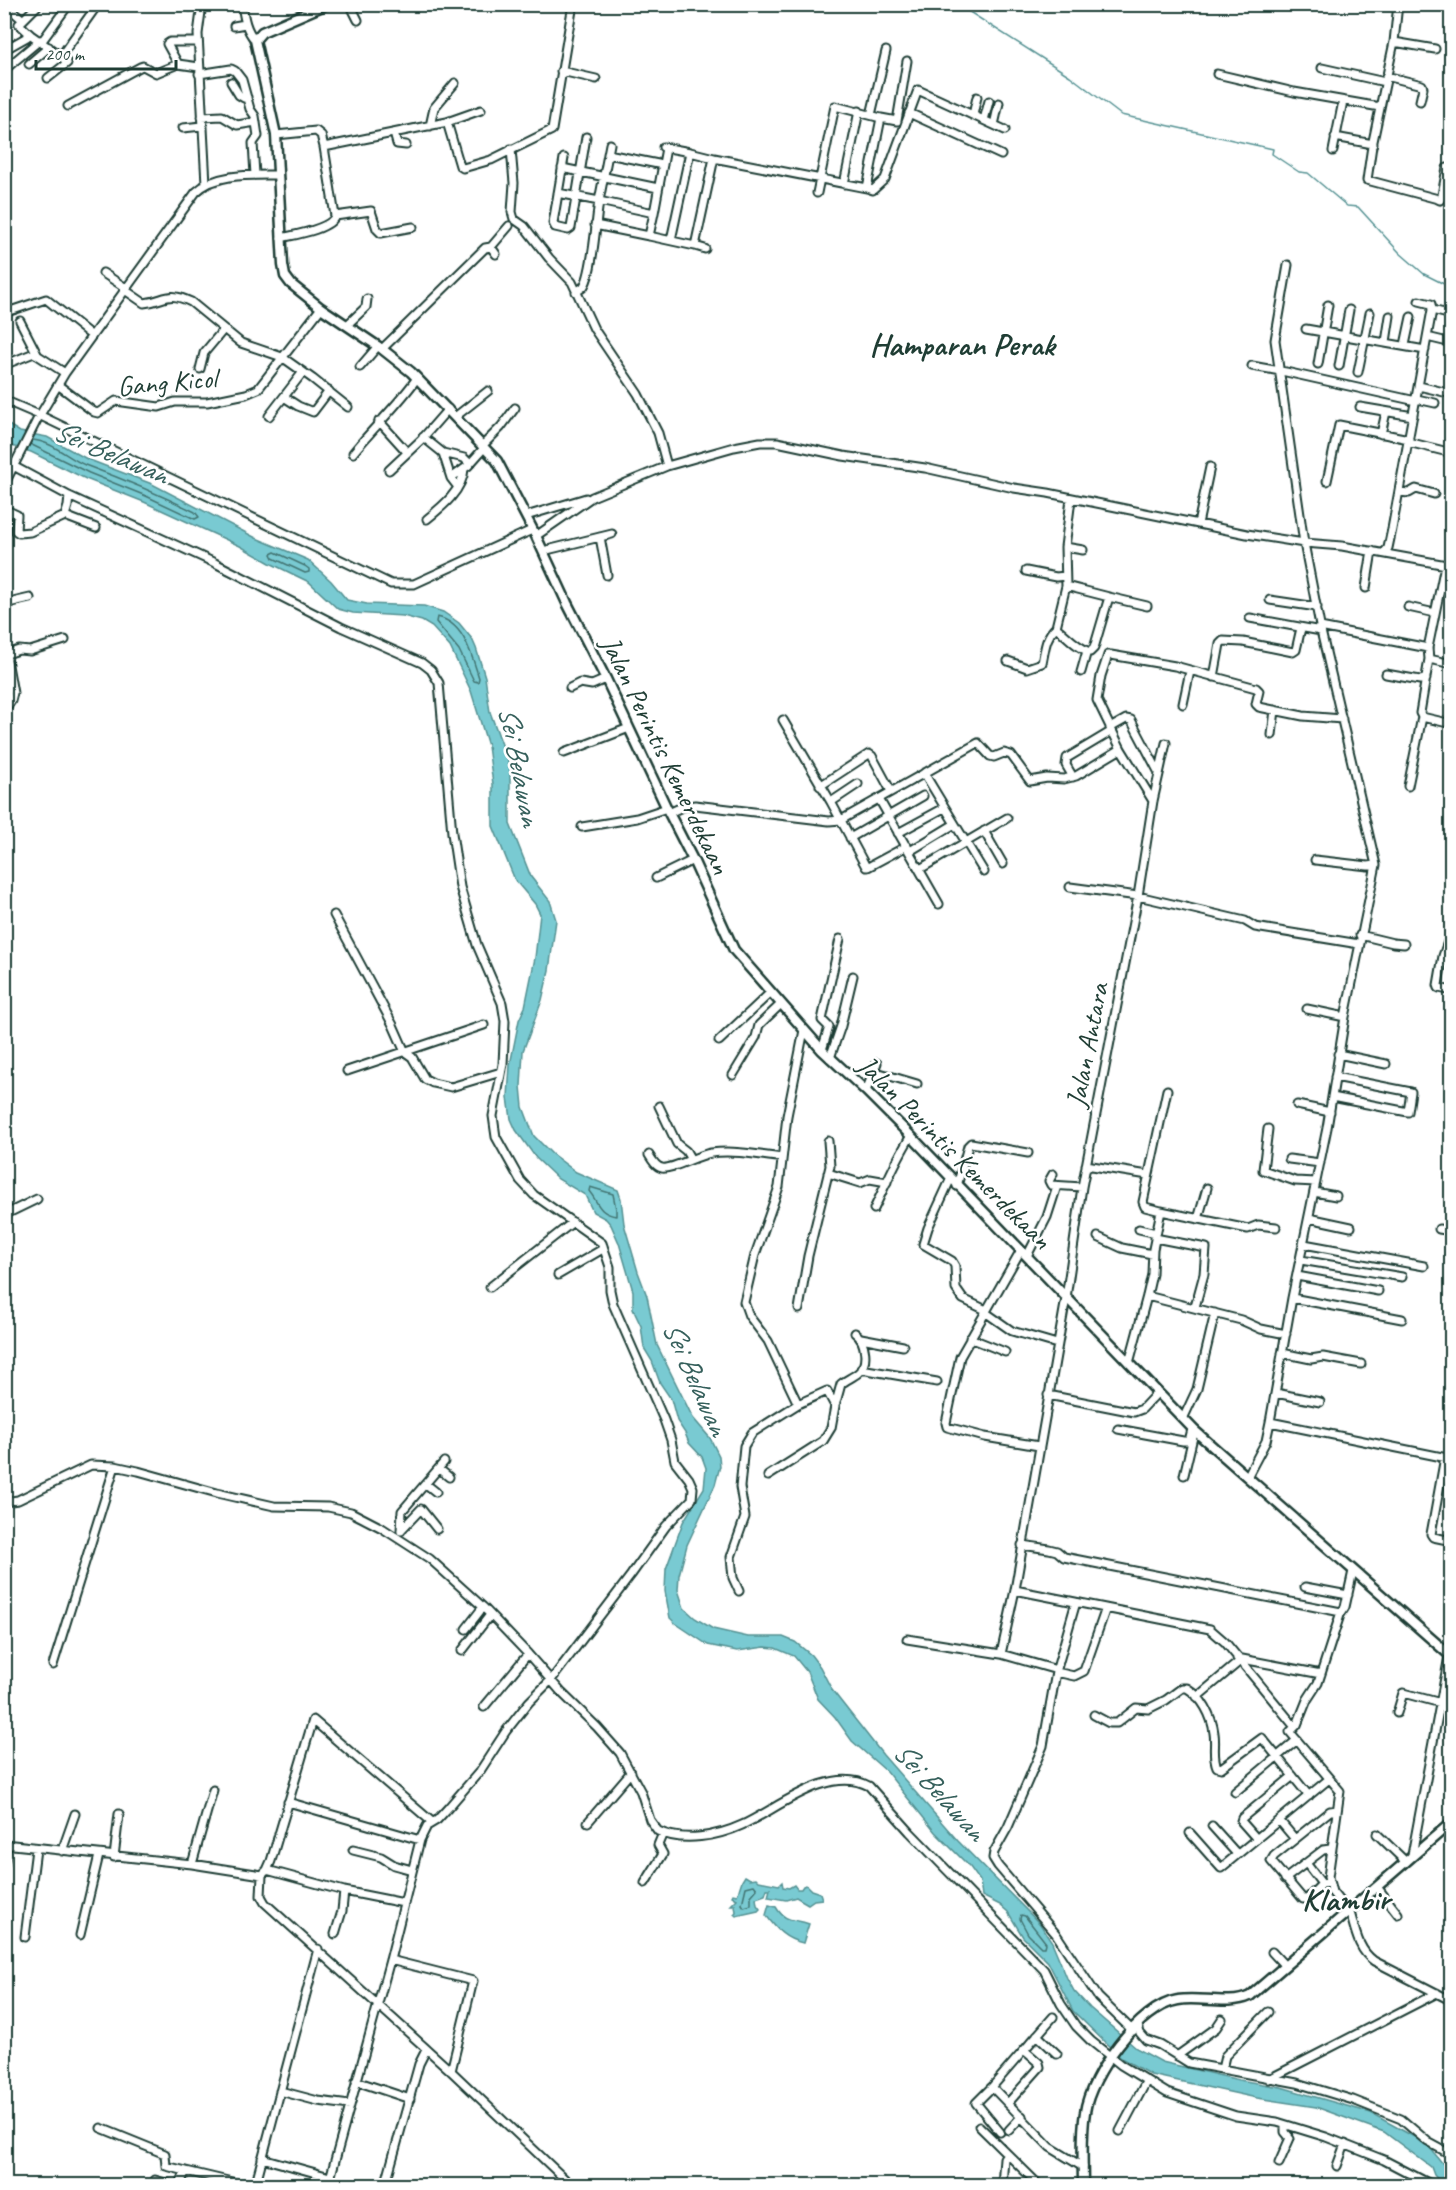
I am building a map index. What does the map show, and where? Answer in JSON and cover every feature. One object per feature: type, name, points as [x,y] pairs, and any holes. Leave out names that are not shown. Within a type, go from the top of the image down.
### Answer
[{"type":"main road","points":[[255,40],[262,32],[327,4]]},
{"type":"main road","name":"Jalan Perintis Kemerdekaan","points":[[255,40],[276,135],[285,276],[291,284],[321,308],[380,348],[417,378],[497,462],[606,679],[734,950],[780,1005],[822,1050],[911,1136],[1193,1430],[1450,1656]]},
{"type":"main road","points":[[1083,2186],[1086,2107],[1093,2086],[1111,2056],[1134,2030],[1155,2010],[1175,2001],[1246,1998],[1452,1821]]},
{"type":"street","points":[[33,48],[19,24],[39,4]]},
{"type":"street","points":[[29,64],[69,4]]},
{"type":"street","points":[[62,56],[98,4]]},
{"type":"street","points":[[202,4],[198,42],[206,184]]},
{"type":"street","points":[[242,4],[245,24],[255,40]]},
{"type":"street","points":[[350,4],[358,20]]},
{"type":"street","points":[[446,122],[462,167],[486,162],[553,129],[573,4]]},
{"type":"street","points":[[1398,4],[1394,42],[1367,180],[1440,200],[1447,168]]},
{"type":"street","points":[[15,13],[23,20]]},
{"type":"street","points":[[234,26],[245,24]]},
{"type":"street","points":[[26,33],[62,56],[67,63],[48,78]]},
{"type":"street","points":[[4,50],[26,33]]},
{"type":"street","points":[[198,42],[167,42],[174,61],[178,64],[199,71],[235,71],[242,80],[256,122],[258,136],[253,143],[255,175]]},
{"type":"street","points":[[1394,42],[1435,50]]},
{"type":"street","points":[[4,70],[33,48],[44,43]]},
{"type":"street","points":[[872,115],[886,51]]},
{"type":"street","points":[[649,236],[663,165],[664,148],[873,189],[885,179],[900,123],[907,61]]},
{"type":"street","points":[[68,106],[140,67],[143,66],[156,73],[178,64]]},
{"type":"street","points":[[1322,68],[1422,85],[1420,101]]},
{"type":"street","points":[[561,71],[596,79]]},
{"type":"street","points":[[1217,74],[1282,89],[1380,107]]},
{"type":"street","points":[[231,82],[239,95],[247,97]]},
{"type":"street","points":[[431,126],[434,108],[455,83]]},
{"type":"street","points":[[900,123],[909,113],[918,90],[1005,130]]},
{"type":"street","points":[[973,115],[976,97]]},
{"type":"street","points":[[984,120],[989,101]]},
{"type":"street","points":[[1333,151],[1343,101]]},
{"type":"street","points":[[994,124],[999,103]]},
{"type":"street","points":[[817,193],[835,106],[900,123]]},
{"type":"street","points":[[324,147],[431,126],[481,110]]},
{"type":"street","points":[[844,184],[859,111]]},
{"type":"street","points":[[909,113],[1001,155]]},
{"type":"street","points":[[202,117],[222,116],[240,126],[256,122]]},
{"type":"street","points":[[867,188],[881,118]]},
{"type":"street","points":[[183,128],[202,126]]},
{"type":"street","points":[[276,135],[316,131],[321,135],[335,216],[329,224],[281,238]]},
{"type":"street","points":[[394,133],[397,144],[406,145]]},
{"type":"street","points":[[564,158],[554,225],[568,230],[571,228],[586,137]]},
{"type":"street","points":[[1335,138],[1373,144]]},
{"type":"street","points":[[576,292],[584,287],[594,249],[595,225],[610,144]]},
{"type":"street","points":[[511,149],[514,219],[533,236],[549,258],[572,282],[594,329],[638,394],[658,433],[667,466]]},
{"type":"street","points":[[671,240],[690,152]]},
{"type":"street","points":[[608,154],[663,165]]},
{"type":"street","points":[[695,246],[714,158]]},
{"type":"street","points":[[562,168],[658,188]]},
{"type":"street","points":[[4,485],[38,417],[65,374],[190,199],[206,184],[220,179],[278,175]]},
{"type":"street","points":[[558,193],[654,213]]},
{"type":"street","points":[[1442,195],[1452,196]]},
{"type":"street","points":[[335,216],[371,211],[377,229],[381,233],[413,227]]},
{"type":"street","points":[[595,225],[705,249]]},
{"type":"street","points":[[360,367],[485,248],[491,247],[509,226]]},
{"type":"street","points":[[491,247],[496,254]]},
{"type":"street","points":[[1247,1477],[1266,1441],[1270,1422],[1292,1298],[1330,1112],[1338,1054],[1360,935],[1376,864],[1320,629],[1304,543],[1283,371],[1275,340],[1288,265]]},
{"type":"street","points":[[103,273],[144,303],[165,296],[183,298],[198,306],[248,347],[282,357],[348,407]]},
{"type":"street","points":[[4,313],[46,299],[92,336]]},
{"type":"street","points":[[347,325],[366,307],[367,299]]},
{"type":"street","points":[[1384,554],[1389,544],[1432,310],[1431,304],[1419,301]]},
{"type":"street","points":[[1318,364],[1328,305]]},
{"type":"street","name":"Gang Kicol","points":[[58,385],[98,413],[116,401],[159,407],[175,402],[207,402],[246,394],[258,389],[321,308]]},
{"type":"street","points":[[1339,366],[1349,310]]},
{"type":"street","points":[[1432,310],[1452,315]]},
{"type":"street","points":[[1358,372],[1370,313]]},
{"type":"street","points":[[1386,342],[1390,315]]},
{"type":"street","points":[[1405,345],[1411,317]]},
{"type":"street","points":[[20,321],[37,354],[65,374]]},
{"type":"street","points":[[1306,328],[1425,350]]},
{"type":"street","points":[[200,369],[204,353],[224,329]]},
{"type":"street","points":[[1427,337],[1452,343]]},
{"type":"street","points":[[4,365],[37,354]]},
{"type":"street","points":[[1252,366],[1435,403]]},
{"type":"street","points":[[269,416],[303,372]]},
{"type":"street","points":[[353,453],[379,421],[406,394],[417,378]]},
{"type":"street","points":[[1419,386],[1452,394]]},
{"type":"street","points":[[455,417],[488,391]]},
{"type":"street","points":[[284,397],[313,412],[329,392]]},
{"type":"street","points":[[4,400],[391,584],[414,584],[534,533],[592,497]]},
{"type":"street","points":[[1360,407],[1413,416]]},
{"type":"street","points":[[451,478],[467,466],[515,408]]},
{"type":"street","points":[[389,470],[448,409]]},
{"type":"street","points":[[1381,434],[1386,412]]},
{"type":"street","points":[[379,421],[407,452]]},
{"type":"street","points":[[1327,481],[1339,425],[1452,453]]},
{"type":"street","points":[[423,437],[443,453],[464,458],[467,466],[458,487],[427,519]]},
{"type":"street","points":[[526,516],[592,497],[667,466],[734,447],[760,442],[777,442],[843,456],[925,468],[1198,524],[1304,543],[1372,551],[1448,566],[1428,648],[1429,659],[1420,713],[1422,717],[1408,786]]},
{"type":"street","points":[[443,453],[451,478],[458,487]]},
{"type":"street","points":[[4,461],[69,496],[187,550],[341,627],[422,663],[435,674],[439,683],[455,861],[460,888],[477,945],[502,1003],[505,1021],[505,1047],[493,1116],[496,1137],[520,1180],[534,1195],[596,1238],[603,1246],[610,1267],[610,1290],[613,1304],[664,1420],[675,1461],[689,1479],[693,1494],[689,1502],[666,1526],[552,1680],[517,1717],[480,1771],[437,1820],[425,1828],[328,2186]]},
{"type":"street","points":[[1198,524],[1210,467]]},
{"type":"street","points":[[1399,492],[1409,493],[1416,489],[1434,494]]},
{"type":"street","points":[[4,509],[16,515],[15,528],[19,533],[30,532],[64,516],[69,496]]},
{"type":"street","points":[[1008,661],[1027,668],[1042,663],[1047,640],[1056,627],[1066,586],[1065,547],[1071,499]]},
{"type":"street","points":[[64,516],[96,528]]},
{"type":"street","points":[[543,551],[612,534]]},
{"type":"street","points":[[600,537],[607,575]]},
{"type":"street","points":[[1065,547],[1083,550]]},
{"type":"street","points":[[1366,588],[1372,551]]},
{"type":"street","points":[[1026,571],[1056,577],[1065,576]]},
{"type":"street","points":[[1066,586],[1147,606]]},
{"type":"street","points":[[1081,672],[1110,597]]},
{"type":"street","points":[[4,604],[30,598]]},
{"type":"street","points":[[1270,600],[1317,608]]},
{"type":"street","points":[[1408,608],[1435,613]]},
{"type":"street","points":[[1250,618],[1428,648]]},
{"type":"street","points":[[1056,627],[1072,639],[1079,648],[1175,666],[1256,688],[1258,691],[1257,706],[1303,716],[1342,720]]},
{"type":"street","points":[[1214,677],[1220,645],[1223,641],[1243,642],[1293,652],[1296,650],[1301,628]]},
{"type":"street","points":[[7,654],[19,650],[30,651],[65,640]]},
{"type":"street","points":[[4,643],[13,693],[12,701],[4,711]]},
{"type":"street","points":[[1108,655],[1101,676],[1097,700],[1121,748],[1153,801]]},
{"type":"street","points":[[1429,659],[1452,664]]},
{"type":"street","points":[[4,677],[10,670]]},
{"type":"street","points":[[1184,704],[1190,671]]},
{"type":"street","points":[[1386,674],[1426,679]]},
{"type":"street","points":[[570,688],[580,683],[592,685],[606,679]]},
{"type":"street","points":[[1272,735],[1275,710]]},
{"type":"street","points":[[1422,717],[1452,724]]},
{"type":"street","points":[[1073,777],[1066,765],[1067,758],[1128,718],[1158,771]]},
{"type":"street","points":[[783,720],[831,802],[864,865],[868,867],[953,825]]},
{"type":"street","points":[[564,753],[629,728]]},
{"type":"street","points":[[582,827],[695,805],[829,821],[841,820],[978,743],[990,756],[994,757],[1004,753],[1011,755],[1030,781],[1073,777],[1121,748]]},
{"type":"street","name":"Jalan Antara","points":[[1001,1654],[1015,1590],[1066,1298],[1082,1187],[1138,896],[1158,771],[1166,743]]},
{"type":"street","points":[[820,786],[869,754],[891,791]]},
{"type":"street","points":[[924,773],[953,825],[984,872]]},
{"type":"street","points":[[831,802],[858,784]]},
{"type":"street","points":[[850,838],[923,796]]},
{"type":"street","points":[[879,799],[939,904]]},
{"type":"street","points":[[898,833],[944,808]]},
{"type":"street","points":[[920,869],[1007,818]]},
{"type":"street","points":[[984,831],[1003,864]]},
{"type":"street","points":[[656,878],[693,860]]},
{"type":"street","points":[[1314,860],[1368,866],[1376,864]]},
{"type":"street","points":[[1070,887],[1138,896],[1245,921],[1255,927],[1359,944]]},
{"type":"street","points":[[334,915],[388,1015],[405,1052],[412,1057],[428,1081],[451,1087],[501,1072]]},
{"type":"street","points":[[1452,930],[1443,956],[1438,985],[1439,988],[1452,991]]},
{"type":"street","points":[[1360,935],[1390,943],[1404,944]]},
{"type":"street","points":[[822,1050],[829,1027],[822,1020],[840,939]]},
{"type":"street","points":[[830,1058],[841,1026],[853,976]]},
{"type":"street","points":[[719,1041],[770,993]]},
{"type":"street","points":[[733,1075],[756,1037],[759,1025],[780,1005]]},
{"type":"street","points":[[1306,1009],[1345,1017]]},
{"type":"street","points":[[347,1071],[484,1025]]},
{"type":"street","points":[[798,1404],[768,1341],[749,1316],[744,1302],[755,1255],[779,1187],[787,1116],[804,1030]]},
{"type":"street","points":[[1338,1054],[1386,1064]]},
{"type":"street","points":[[866,1091],[877,1063]]},
{"type":"street","points":[[873,1071],[917,1084]]},
{"type":"street","points":[[1332,1097],[1408,1112],[1411,1092],[1335,1077]]},
{"type":"street","points":[[1167,1089],[1143,1205],[1246,1229],[1258,1225],[1276,1227]]},
{"type":"street","points":[[1297,1105],[1330,1112]]},
{"type":"street","points":[[659,1106],[677,1144],[686,1151],[690,1158]]},
{"type":"street","points":[[1268,1129],[1263,1170],[1295,1181],[1316,1182]]},
{"type":"street","points":[[874,1209],[898,1157],[911,1136]]},
{"type":"street","points":[[799,1309],[808,1256],[828,1173],[830,1158],[828,1141]]},
{"type":"street","points":[[1028,1153],[969,1143],[954,1182],[928,1228],[923,1244],[952,1261],[955,1266],[956,1289],[963,1299],[986,1311],[1012,1330],[1057,1344]]},
{"type":"street","points":[[649,1155],[658,1167],[664,1169],[690,1158],[711,1153],[731,1152],[782,1158]]},
{"type":"street","points":[[1289,1159],[1320,1163]]},
{"type":"street","points":[[1086,1165],[1148,1175]]},
{"type":"street","points":[[828,1173],[860,1183],[870,1179],[887,1182]]},
{"type":"street","points":[[1053,1174],[1049,1183],[1057,1186],[1082,1187]]},
{"type":"street","points":[[1039,1446],[985,1437],[947,1427],[946,1423],[958,1362],[986,1311],[1047,1217],[1057,1186]]},
{"type":"street","points":[[1198,1219],[1207,1188]]},
{"type":"street","points":[[1314,1192],[1336,1196]]},
{"type":"street","points":[[4,1215],[37,1199]]},
{"type":"street","points":[[1129,1363],[1148,1296],[1152,1274],[1152,1254],[1161,1211]]},
{"type":"street","points":[[1309,1218],[1351,1227]]},
{"type":"street","points":[[490,1287],[573,1222]]},
{"type":"street","points":[[1139,1229],[1206,1248],[1204,1274],[1195,1308]]},
{"type":"street","points":[[1439,1229],[1452,1231]]},
{"type":"street","points":[[1098,1237],[1122,1248],[1152,1254]]},
{"type":"street","points":[[1304,1244],[1424,1266]]},
{"type":"street","points":[[558,1275],[601,1250],[603,1246]]},
{"type":"street","points":[[1300,1260],[1402,1277]]},
{"type":"street","points":[[1297,1276],[1378,1291]]},
{"type":"street","points":[[1148,1296],[1240,1320],[1260,1329],[1286,1334]]},
{"type":"street","points":[[1292,1298],[1402,1319]]},
{"type":"street","points":[[1183,1419],[1197,1389],[1215,1313]]},
{"type":"street","points":[[768,1476],[823,1441],[831,1428],[841,1384],[861,1369],[865,1354],[858,1336],[903,1346]]},
{"type":"street","points":[[970,1338],[1005,1353]]},
{"type":"street","points":[[1282,1353],[1311,1359],[1323,1357],[1361,1364]]},
{"type":"street","points":[[861,1369],[937,1382]]},
{"type":"street","points":[[739,1591],[733,1578],[731,1557],[745,1517],[740,1490],[744,1446],[752,1433],[798,1404],[827,1391],[836,1406]]},
{"type":"street","points":[[1048,1395],[1134,1412],[1142,1409],[1157,1393]]},
{"type":"street","points":[[1276,1393],[1320,1402]]},
{"type":"street","points":[[1270,1422],[1448,1458],[1431,1534],[1433,1537],[1452,1541]]},
{"type":"street","points":[[1118,1429],[1184,1441],[1189,1441],[1193,1430]]},
{"type":"street","points":[[1184,1475],[1193,1430]]},
{"type":"street","points":[[398,1534],[402,1511],[444,1462]]},
{"type":"street","points":[[4,1502],[18,1500],[87,1466],[115,1466],[274,1506],[346,1510],[398,1534],[483,1607],[621,1753],[641,1792],[653,1826],[663,1833],[679,1837],[713,1834],[746,1824],[786,1800],[811,1789],[843,1779],[865,1784],[1044,1970],[1061,2004],[1076,2026],[1146,2082],[1167,2093],[1197,2101],[1227,2113],[1285,2124],[1345,2144],[1384,2160],[1434,2186]]},
{"type":"street","points":[[53,1665],[115,1466]]},
{"type":"street","points":[[439,1469],[449,1477]]},
{"type":"street","points":[[426,1484],[436,1492]]},
{"type":"street","points":[[398,1534],[421,1509],[437,1529]]},
{"type":"street","points":[[1022,1545],[1057,1551],[1064,1557],[1341,1612]]},
{"type":"street","points":[[1337,1810],[1330,1811],[1271,1861],[1299,1896],[1304,1899],[1325,1884],[1330,1849],[1337,1810],[1340,1791],[1290,1732],[1295,1727],[1321,1674],[1341,1612],[1345,1608],[1353,1571]]},
{"type":"street","points":[[1305,1587],[1348,1595]]},
{"type":"street","points":[[1015,1590],[1210,1629],[1226,1642],[1238,1660],[1295,1727]]},
{"type":"street","points":[[1076,1602],[1057,1671],[1043,1746],[993,1858],[998,1866],[1056,1934],[1098,1997],[1146,2040],[1196,2065],[1316,2088],[1386,2112],[1401,2119],[1428,2142],[1452,2155]]},
{"type":"street","points":[[465,1629],[483,1607]]},
{"type":"street","points":[[907,1639],[1001,1654],[1074,1676],[1084,1671],[1106,1608]]},
{"type":"street","points":[[462,1651],[490,1615]]},
{"type":"street","points":[[1377,1834],[1409,1858],[1452,1640]]},
{"type":"street","points":[[484,1707],[528,1654]]},
{"type":"street","points":[[1238,1660],[1321,1674]]},
{"type":"street","points":[[1197,1697],[1238,1660]]},
{"type":"street","points":[[1094,1715],[1109,1723],[1117,1724],[1136,1708],[1148,1709],[1160,1704],[1184,1687],[1191,1690],[1197,1697],[1212,1720],[1214,1759],[1219,1768],[1262,1738],[1309,1796]]},
{"type":"street","points":[[1397,1713],[1403,1693],[1441,1703]]},
{"type":"street","points":[[432,1822],[313,1720],[265,1872],[262,1899],[451,2071],[572,2186]]},
{"type":"street","points":[[1234,1792],[1297,1740]]},
{"type":"street","points":[[588,1822],[631,1772]]},
{"type":"street","points":[[1256,1838],[1241,1821],[1242,1818],[1293,1776]]},
{"type":"street","points":[[1190,1833],[1220,1868],[1329,1779]]},
{"type":"street","points":[[192,1864],[213,1790]]},
{"type":"street","points":[[288,1802],[420,1840]]},
{"type":"street","points":[[62,1851],[75,1814]]},
{"type":"street","points":[[114,1857],[119,1814]]},
{"type":"street","points":[[1279,1820],[1295,1839]]},
{"type":"street","points":[[1212,1826],[1237,1854]]},
{"type":"street","points":[[645,1883],[663,1854],[658,1845],[663,1833]]},
{"type":"street","points":[[4,1865],[6,1845],[265,1872],[404,1903]]},
{"type":"street","points":[[25,1937],[36,1849]]},
{"type":"street","points":[[1286,1879],[1323,1850],[1330,1849]]},
{"type":"street","points":[[353,1850],[381,1857],[394,1865],[412,1870]]},
{"type":"street","points":[[80,1935],[99,1855]]},
{"type":"street","points":[[1306,1863],[1348,1910],[1359,1944],[1366,1955],[1452,2001]]},
{"type":"street","points":[[1377,1887],[1398,1914]]},
{"type":"street","points":[[335,1934],[342,1911],[344,1891]]},
{"type":"street","points":[[255,2186],[318,1949]]},
{"type":"street","points":[[1272,1952],[1285,1966]]},
{"type":"street","points":[[390,1960],[473,1981],[451,2071]]},
{"type":"street","points":[[1269,2079],[1437,1993]]},
{"type":"street","points":[[1222,2069],[1225,2056],[1268,2012]]},
{"type":"street","points":[[1000,2132],[976,2103],[1053,2017]]},
{"type":"street","points":[[1177,2056],[1216,2028],[1222,2019]]},
{"type":"street","points":[[1037,2035],[1057,2054]]},
{"type":"street","points":[[385,2186],[419,2064],[426,2050]]},
{"type":"street","points":[[1008,2103],[1040,2067],[1039,2063],[1024,2050]]},
{"type":"street","points":[[356,2081],[410,2099]]},
{"type":"street","points":[[1120,2131],[1146,2082]]},
{"type":"street","points":[[992,2087],[1050,2147],[1083,2167]]},
{"type":"street","points":[[280,2091],[318,2101],[350,2105]]},
{"type":"street","points":[[1009,2130],[1022,2116]]},
{"type":"street","points":[[1279,2163],[1290,2138],[1285,2132],[1285,2124]]},
{"type":"street","points":[[979,2126],[1040,2186]]},
{"type":"street","points":[[101,2128],[165,2154],[166,2166],[249,2186]]},
{"type":"street","points":[[1336,2166],[1345,2144]]},
{"type":"street","points":[[1002,2186],[1006,2154]]},
{"type":"street","points":[[262,2158],[330,2177]]},
{"type":"street","points":[[155,2180],[177,2186],[186,2172]]},
{"type":"water","name":"Sei Belawan","points":[[4,422],[20,432],[47,437],[87,459],[152,484],[256,538],[308,560],[331,581],[347,600],[367,604],[424,606],[443,612],[459,623],[472,639],[485,677],[490,712],[510,770],[510,824],[531,877],[550,901],[556,920],[542,1000],[523,1051],[521,1086],[523,1107],[534,1136],[552,1154],[576,1172],[618,1190],[624,1224],[647,1296],[657,1345],[693,1418],[710,1438],[719,1456],[720,1466],[715,1485],[687,1545],[679,1575],[678,1590],[684,1608],[713,1629],[748,1637],[783,1637],[795,1642],[811,1655],[832,1690],[883,1755],[958,1841],[1040,1924],[1052,1942],[1074,1991],[1136,2048],[1162,2062],[1281,2087],[1371,2113],[1418,2139],[1431,2149],[1451,2174],[1451,2185],[1443,2185],[1434,2175],[1431,2167],[1384,2132],[1316,2107],[1257,2098],[1151,2075],[1121,2058],[1073,2011],[1048,1962],[1023,1937],[1008,1912],[982,1896],[980,1881],[970,1867],[935,1832],[886,1771],[852,1741],[835,1717],[818,1699],[807,1672],[794,1656],[775,1648],[737,1651],[708,1645],[670,1618],[665,1591],[666,1569],[683,1522],[704,1488],[706,1468],[702,1457],[689,1443],[677,1421],[671,1399],[660,1383],[652,1361],[644,1348],[641,1326],[633,1309],[633,1291],[619,1243],[611,1225],[606,1219],[593,1212],[585,1195],[558,1179],[536,1158],[511,1119],[508,1097],[510,1065],[535,958],[540,914],[535,904],[515,880],[493,826],[493,784],[488,746],[471,691],[450,647],[432,627],[422,621],[403,616],[353,613],[338,609],[309,582],[240,546],[144,502],[86,479],[31,452],[5,444]]},
{"type":"water","points":[[745,1876],[779,1885],[782,1882],[783,1887],[789,1888],[794,1885],[797,1889],[801,1889],[806,1885],[811,1890],[820,1893],[822,1899],[808,1904],[796,1897],[786,1900],[768,1897],[770,1889],[767,1889],[765,1895],[756,1898],[760,1909],[758,1911],[736,1916],[734,1914],[735,1905],[731,1905],[737,1899],[732,1896],[737,1895]]},
{"type":"water","points":[[769,1905],[776,1907],[787,1918],[809,1924],[803,1943],[786,1936],[774,1925],[766,1915]]},
{"type":"waterway","points":[[957,4],[1070,76],[1121,115],[1273,149],[1272,154],[1299,172],[1308,173],[1347,206],[1358,207],[1400,253],[1424,274],[1452,288]]},
{"type":"district","name":"Hamparan Perak","points":[[962,344]]},
{"type":"district","name":"Klambir","points":[[1346,1899]]}]
